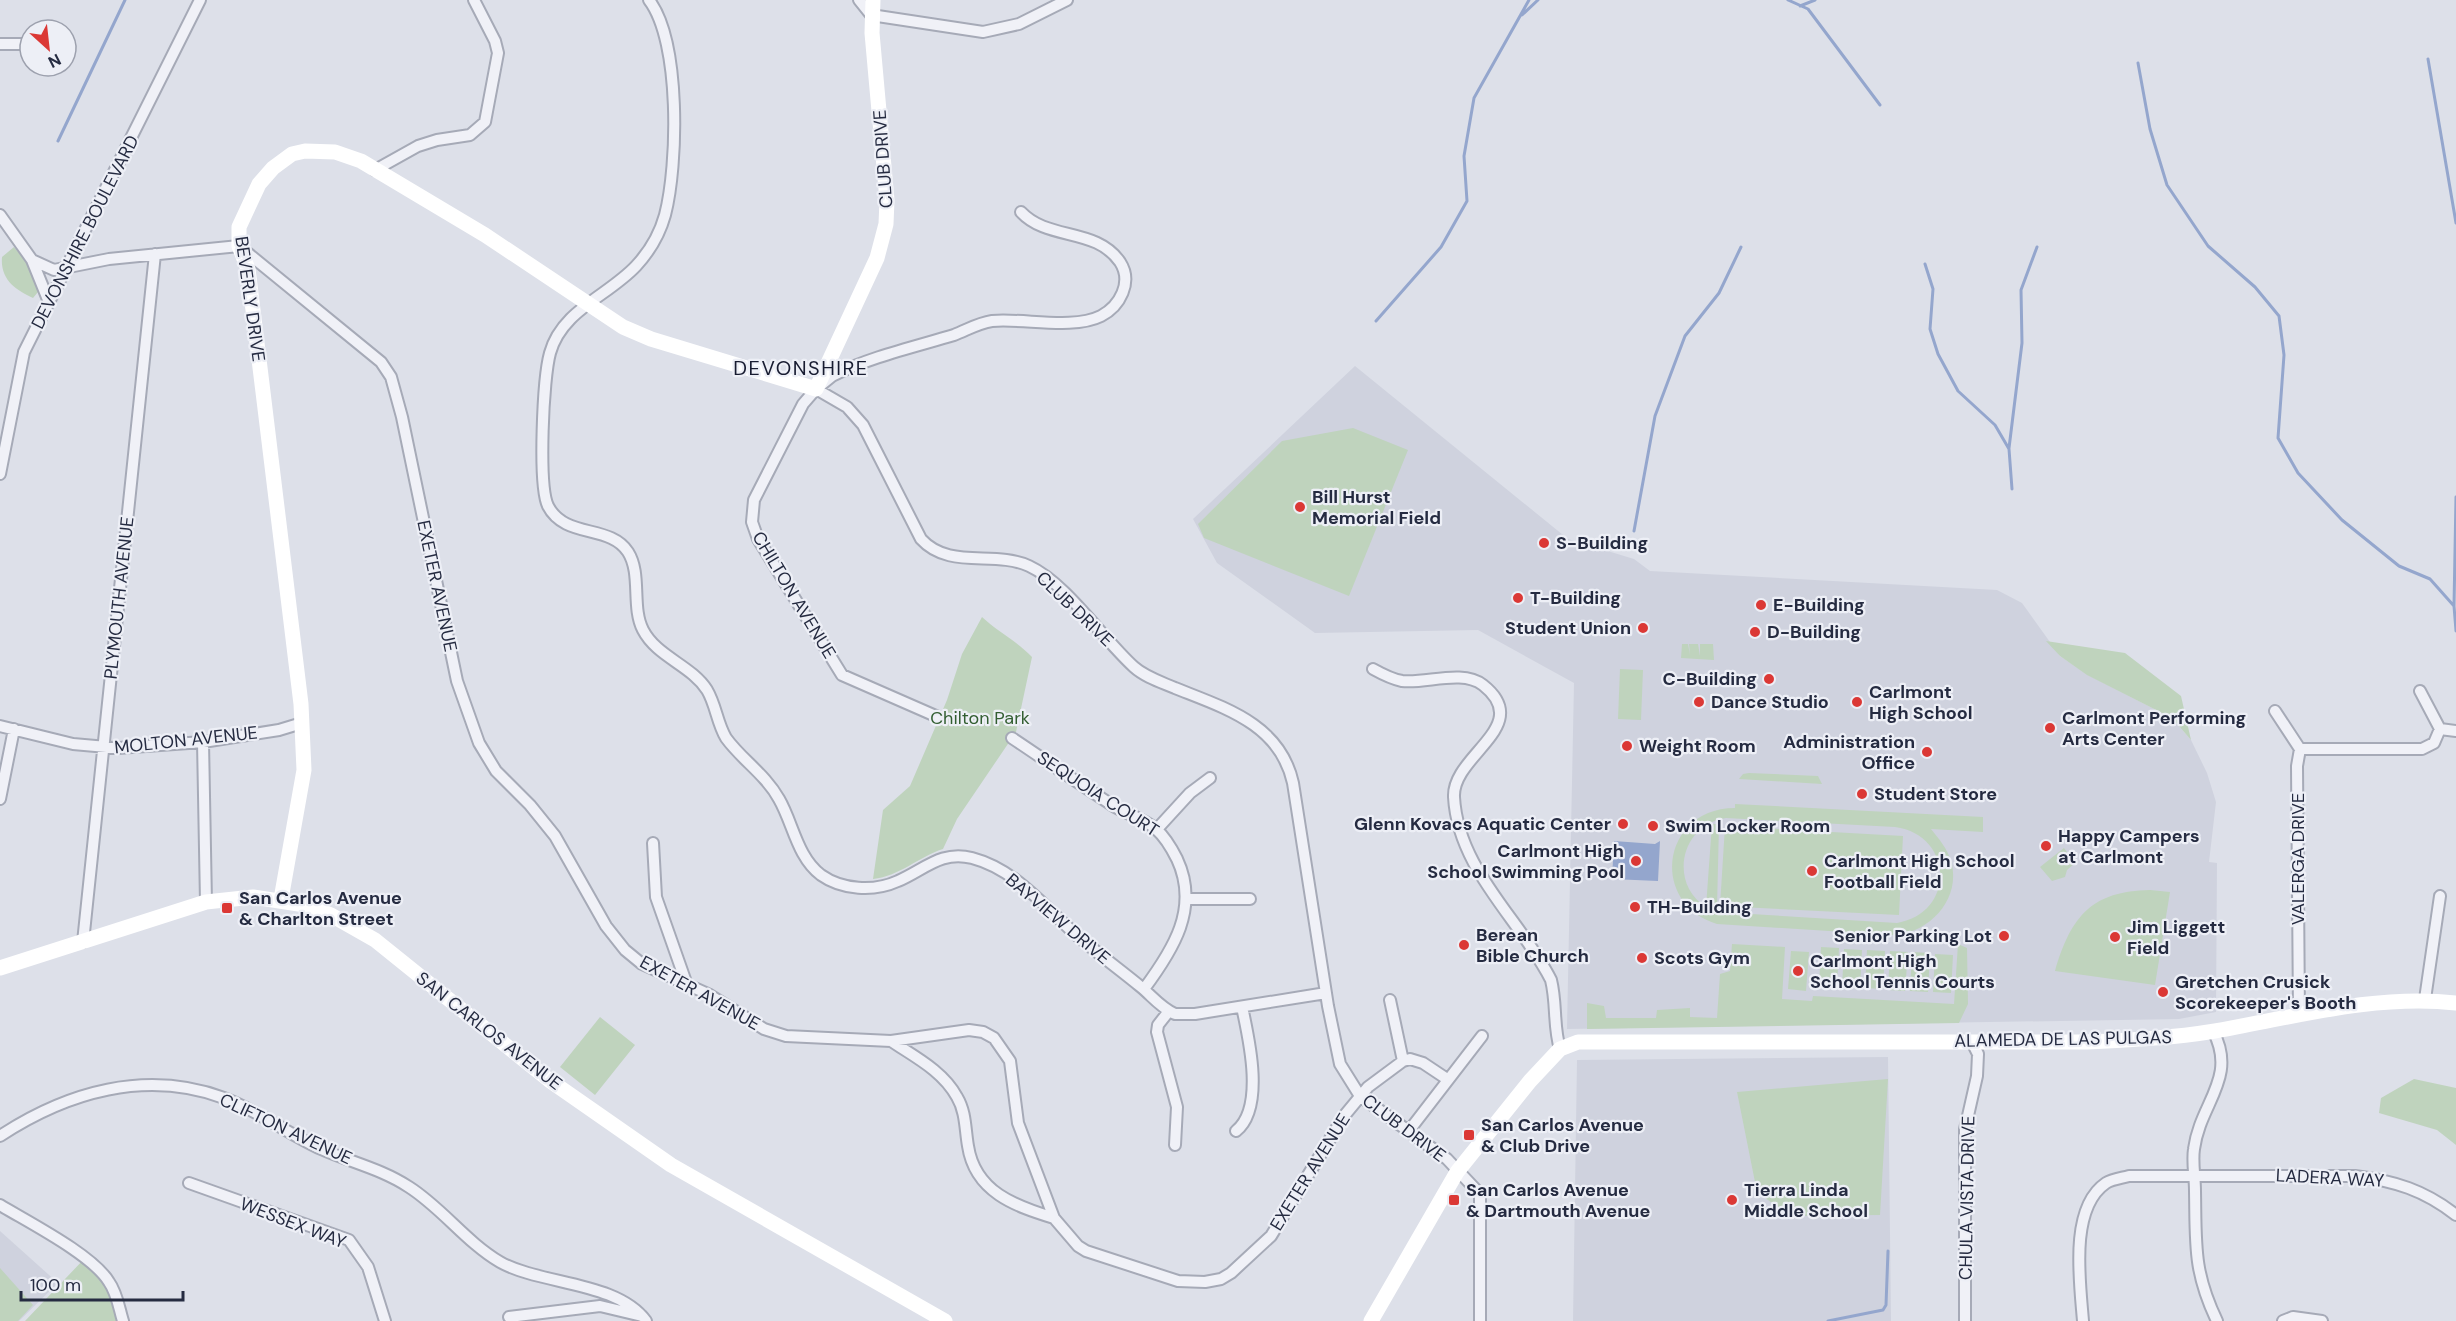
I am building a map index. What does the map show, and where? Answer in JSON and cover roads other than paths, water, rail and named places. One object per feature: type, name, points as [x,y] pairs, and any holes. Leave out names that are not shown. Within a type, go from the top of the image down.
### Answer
[{"type":"main road","name":"CLUB DRIVE","points":[[816,389],[878,258],[888,212],[872,8]]},
{"type":"main road","name":"BEVERLY DRIVE","points":[[281,899],[304,770],[302,723],[248,269],[239,246],[240,227],[250,198],[273,168],[292,154],[305,151],[335,152],[375,170],[484,235],[623,327],[651,339],[816,389]]},
{"type":"main road","name":"SAN CARLOS AVENUE","points":[[0,968],[206,902],[253,897],[281,899],[331,915],[375,940],[549,1080],[671,1165],[943,1321]]},
{"type":"main road","name":"ALAMEDA DE LAS PULGAS","points":[[1560,1049],[1578,1041],[1703,1043],[2163,1039],[2374,1003],[2425,999],[2456,1003]]},
{"type":"main road","points":[[1371,1321],[1457,1172],[1530,1081],[1560,1049]]},
{"type":"street","name":"DEVONSHIRE BOULEVARD","points":[[0,474],[24,352],[201,0]]},
{"type":"street","points":[[375,170],[418,146],[437,140],[470,135],[485,122],[498,53],[495,41],[474,0]]},
{"type":"street","name":"BAYVIEW DRIVE","points":[[649,0],[659,12],[672,59],[673,133],[668,201],[656,237],[637,265],[604,294],[585,304],[559,334],[549,358],[543,473],[548,505],[563,524],[616,540],[626,549],[633,565],[642,628],[652,642],[704,685],[710,694],[723,733],[775,791],[808,862],[824,877],[855,888],[896,883],[931,862],[947,857],[964,856],[982,861],[1026,888],[1076,935],[1169,1011]]},
{"type":"street","points":[[858,0],[872,8],[983,32],[1019,24],[1067,0]]},
{"type":"street","points":[[0,44],[18,44]]},
{"type":"street","name":"CHILTON AVENUE","points":[[938,717],[842,675],[754,530],[754,500],[803,404],[832,376],[847,369],[962,332],[982,323],[1090,320],[1110,310],[1122,295],[1125,286],[1126,276],[1119,260],[1090,238],[1035,223],[1021,212]]},
{"type":"street","points":[[0,215],[32,260],[49,302]]},
{"type":"street","points":[[32,260],[54,270],[156,254],[239,246]]},
{"type":"street","name":"EXETER AVENUE","points":[[239,246],[370,351],[391,377],[402,417],[457,681],[479,743],[496,771],[555,836],[606,926],[625,950],[642,964],[708,994],[764,1029],[786,1036],[891,1041],[969,1030],[983,1032],[994,1038],[1010,1061],[1020,1130],[1054,1218],[1078,1246],[1086,1251],[1178,1281],[1205,1282],[1221,1279],[1256,1252],[1275,1230],[1344,1116],[1368,1087],[1403,1061]]},
{"type":"street","name":"PLYMOUTH AVENUE","points":[[83,942],[156,254]]},
{"type":"street","name":"CLUB DRIVE","points":[[816,389],[847,407],[863,424],[926,544],[948,557],[1004,558],[1035,569],[1056,586],[1135,667],[1156,680],[1250,720],[1275,744],[1285,760],[1293,783],[1326,993],[1340,1064],[1360,1096],[1447,1159],[1480,1194],[1480,1321]]},
{"type":"street","points":[[1373,669],[1403,681],[1459,679],[1475,681],[1489,691],[1497,704],[1500,716],[1493,736],[1472,757],[1457,780],[1454,791],[1456,813],[1485,882],[1551,981],[1554,994],[1554,1029],[1560,1049]]},
{"type":"street","points":[[2420,691],[2440,729]]},
{"type":"street","points":[[2275,711],[2300,749],[2422,749],[2434,742],[2440,729]]},
{"type":"street","name":"MOLTON AVENUE","points":[[0,726],[73,744],[103,748],[203,742],[279,730],[302,723]]},
{"type":"street","points":[[0,799],[14,729]]},
{"type":"street","points":[[2440,729],[2456,731]]},
{"type":"street","name":"SEQUOIA COURT","points":[[1012,738],[1110,803],[1156,829],[1178,861],[1187,899],[1176,942],[1144,989]]},
{"type":"street","points":[[203,742],[206,902]]},
{"type":"street","name":"VALERGA DRIVE","points":[[2299,1015],[2297,766],[2300,749]]},
{"type":"street","points":[[1156,829],[1190,793],[1210,778]]},
{"type":"street","points":[[653,843],[656,897],[687,985]]},
{"type":"street","points":[[2425,999],[2440,896]]},
{"type":"street","points":[[1187,899],[1250,898]]},
{"type":"street","points":[[1175,1145],[1177,1107],[1157,1032],[1158,1025],[1169,1011],[1182,1014],[1326,993]]},
{"type":"street","points":[[1390,1000],[1403,1061],[1414,1059],[1424,1063],[1447,1079]]},
{"type":"street","points":[[1236,1131],[1247,1117],[1252,1076],[1252,1059],[1242,1007]]},
{"type":"street","points":[[2213,1031],[2220,1044],[2223,1062],[2219,1080],[2200,1125],[2194,1150],[2196,1261],[2203,1290],[2217,1321]]},
{"type":"street","points":[[1408,1132],[1482,1036]]},
{"type":"street","points":[[891,1041],[936,1072],[957,1096],[965,1119],[970,1154],[984,1182],[1010,1203],[1054,1218]]},
{"type":"street","name":"CHULA VISTA DRIVE","points":[[1965,1321],[1965,1129],[1977,1076],[1978,1054],[1972,1042]]},
{"type":"street","name":"CLIFTON AVENUE","points":[[0,1136],[54,1105],[95,1090],[140,1084],[196,1090],[224,1098],[266,1117],[320,1148],[387,1174],[410,1188],[503,1263],[614,1298],[633,1308],[644,1319]]},
{"type":"street","name":"LADERA WAY","points":[[2083,1321],[2081,1232],[2084,1211],[2092,1196],[2107,1182],[2129,1176],[2355,1176],[2388,1180],[2416,1189],[2456,1215]]},
{"type":"street","name":"WESSEX WAY","points":[[189,1183],[349,1240],[368,1267],[385,1321]]},
{"type":"street","points":[[0,1205],[85,1258],[106,1276],[123,1321]]},
{"type":"street","points":[[509,1317],[600,1306],[644,1319]]},
{"type":"street","points":[[2283,1321],[2293,1317],[2322,1321]]},
{"type":"water","name":"Carlmont High School Swimming Pool","points":[[1614,841],[1655,844],[1660,841],[1658,881],[1612,879]]},
{"type":"waterway","points":[[58,141],[125,0]]},
{"type":"waterway","points":[[1376,321],[1441,247],[1467,201],[1464,156],[1474,98],[1529,0]]},
{"type":"waterway","points":[[1522,15],[1538,0]]},
{"type":"waterway","points":[[1788,0],[1808,9],[1880,105]]},
{"type":"waterway","points":[[1800,6],[1815,0]]},
{"type":"waterway","points":[[2428,59],[2456,223]]},
{"type":"waterway","points":[[2138,63],[2150,129],[2167,185],[2208,246],[2255,287],[2279,316],[2284,355],[2278,438],[2298,473],[2342,520],[2399,566],[2430,579],[2454,606],[2456,631]]},
{"type":"waterway","points":[[1634,531],[1655,416],[1685,336],[1719,293],[1741,247]]},
{"type":"waterway","points":[[2009,448],[2022,343],[2021,290],[2037,247]]},
{"type":"waterway","points":[[1925,264],[1933,289],[1930,329],[1938,354],[1958,391],[1995,425],[2009,449],[2012,489]]},
{"type":"waterway","points":[[2454,606],[2456,497]]},
{"type":"waterway","points":[[1828,1321],[1883,1310],[1886,1305],[1888,1251]]},
{"type":"place","name":"Bill Hurst Memorial Field","points":[[1300,507]]},
{"type":"place","name":"S-Building","points":[[1544,543]]},
{"type":"place","name":"T-Building","points":[[1518,598]]},
{"type":"place","name":"E-Building","points":[[1761,605]]},
{"type":"place","name":"Student Union","points":[[1643,628]]},
{"type":"place","name":"D-Building","points":[[1755,632]]},
{"type":"place","name":"C-Building","points":[[1769,679]]},
{"type":"place","name":"Dance Studio","points":[[1699,702]]},
{"type":"place","name":"Carlmont High School","points":[[1857,702]]},
{"type":"place","name":"Carlmont Performing Arts Center","points":[[2050,728]]},
{"type":"place","name":"Weight Room","points":[[1627,746]]},
{"type":"place","name":"Administration Office","points":[[1927,752]]},
{"type":"place","name":"Student Store","points":[[1862,794]]},
{"type":"place","name":"Glenn Kovacs Aquatic Center","points":[[1623,824]]},
{"type":"place","name":"Swim Locker Room","points":[[1653,826]]},
{"type":"place","name":"Happy Campers at Carlmont","points":[[2046,846]]},
{"type":"place","name":"Carlmont High School Swimming Pool","points":[[1636,861]]},
{"type":"place","name":"Carlmont High School Football Field","points":[[1812,871]]},
{"type":"place","name":"TH-Building","points":[[1635,907]]},
{"type":"place","name":"San Carlos Avenue & Charlton Street","points":[[227,908]]},
{"type":"place","name":"Senior Parking Lot","points":[[2004,936]]},
{"type":"place","name":"Jim Liggett Field","points":[[2115,937]]},
{"type":"place","name":"Berean Bible Church","points":[[1464,945]]},
{"type":"place","name":"Scots Gym","points":[[1642,958]]},
{"type":"place","name":"Carlmont High School Tennis Courts","points":[[1798,971]]},
{"type":"place","name":"Gretchen Crusick Scorekeeper's Booth","points":[[2163,992]]},
{"type":"place","name":"San Carlos Avenue & Club Drive","points":[[1469,1135]]},
{"type":"place","name":"San Carlos Avenue & Dartmouth Avenue","points":[[1454,1200]]},
{"type":"place","name":"Tierra Linda Middle School","points":[[1732,1200]]},
{"type":"district","name":"DEVONSHIRE","points":[[801,368]]},
{"type":"park label","name":"Chilton Park","points":[[980,718]]}]
